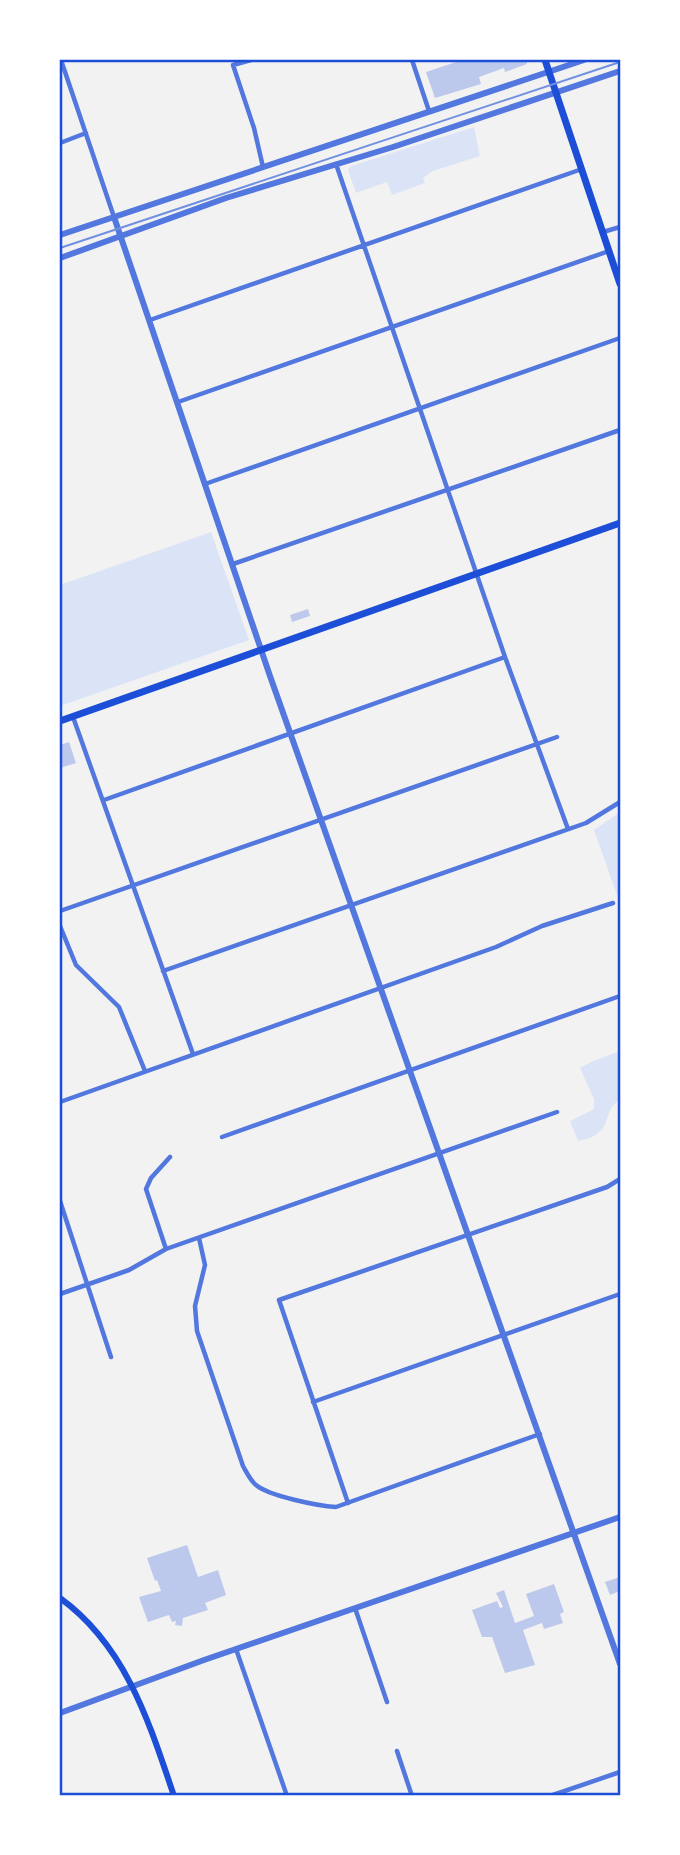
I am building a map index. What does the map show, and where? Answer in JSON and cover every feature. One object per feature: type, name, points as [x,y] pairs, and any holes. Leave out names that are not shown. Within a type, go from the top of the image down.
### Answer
[{"type":"main road","points":[[545,60],[621,284]]},
{"type":"main road","points":[[60,721],[621,523]]},
{"type":"main road","points":[[60,1598],[101,1638],[133,1686],[174,1796]]},
{"type":"street","points":[[61,60],[261,650],[621,1664]]},
{"type":"street","points":[[251,60],[233,65],[254,128],[263,168]]},
{"type":"street","points":[[412,60],[429,111]]},
{"type":"street","points":[[60,235],[584,60]]},
{"type":"street","points":[[60,258],[226,198],[621,71]]},
{"type":"street","points":[[60,143],[86,134]]},
{"type":"street","points":[[336,164],[476,574],[568,829]]},
{"type":"street","points":[[150,320],[582,168]]},
{"type":"street","points":[[603,232],[621,227]]},
{"type":"street","points":[[178,402],[609,251]]},
{"type":"street","points":[[205,484],[621,338]]},
{"type":"street","points":[[233,564],[621,430]]},
{"type":"street","points":[[104,800],[505,657]]},
{"type":"street","points":[[73,716],[193,1054]]},
{"type":"street","points":[[60,911],[557,737]]},
{"type":"street","points":[[163,971],[568,829],[594,819],[621,802]]},
{"type":"street","points":[[60,1102],[496,947],[542,926],[613,903]]},
{"type":"street","points":[[60,926],[76,965],[119,1007],[145,1071]]},
{"type":"street","points":[[222,1137],[621,996]]},
{"type":"street","points":[[60,1294],[129,1270],[166,1249],[556,1112]]},
{"type":"street","points":[[166,1249],[146,1189],[151,1178],[170,1157]]},
{"type":"street","points":[[348,1503],[279,1300],[621,1180]]},
{"type":"street","points":[[60,1201],[111,1357]]},
{"type":"street","points":[[199,1238],[205,1265],[195,1307],[197,1331],[243,1466],[255,1484],[263,1489],[336,1507],[540,1434]]},
{"type":"street","points":[[313,1402],[621,1294]]},
{"type":"street","points":[[60,1713],[236,1649],[621,1517]]},
{"type":"street","points":[[355,1608],[387,1702]]},
{"type":"street","points":[[236,1649],[287,1796]]},
{"type":"street","points":[[397,1751],[412,1796]]},
{"type":"street","points":[[550,1796],[621,1772]]},
{"type":"shaded area","points":[[474,127],[480,156],[433,171],[423,178],[425,183],[392,195],[387,182],[356,193],[348,170],[351,166]]},
{"type":"shaded area","points":[[211,532],[249,640],[60,706],[60,585]]},
{"type":"shaded area","points":[[620,812],[620,904],[594,830]]},
{"type":"shaded area","points":[[620,1051],[620,1100],[610,1110],[603,1128],[598,1133],[578,1141],[570,1121],[594,1109],[594,1099],[580,1068]]},
{"type":"building","points":[[462,60],[526,60],[527,64],[505,72],[504,68],[479,77],[481,84],[435,98],[426,72]]},
{"type":"building","points":[[308,609],[310,616],[292,622],[290,615]]},
{"type":"building","points":[[69,742],[76,763],[60,768],[60,745]]},
{"type":"building","points":[[187,1545],[198,1577],[218,1570],[226,1595],[205,1603],[208,1610],[183,1618],[182,1626],[175,1625],[176,1621],[172,1622],[169,1615],[148,1622],[139,1597],[161,1591],[147,1558]]},
{"type":"building","points":[[620,1577],[620,1591],[610,1595],[605,1582]]},
{"type":"building","points":[[554,1584],[564,1612],[560,1614],[563,1623],[544,1629],[542,1623],[523,1630],[535,1665],[505,1673],[492,1637],[482,1637],[472,1610],[497,1601],[500,1608],[503,1607],[496,1593],[504,1590],[515,1623],[534,1616],[526,1594]]},
{"type":"tram line","points":[[60,248],[620,62]]}]
